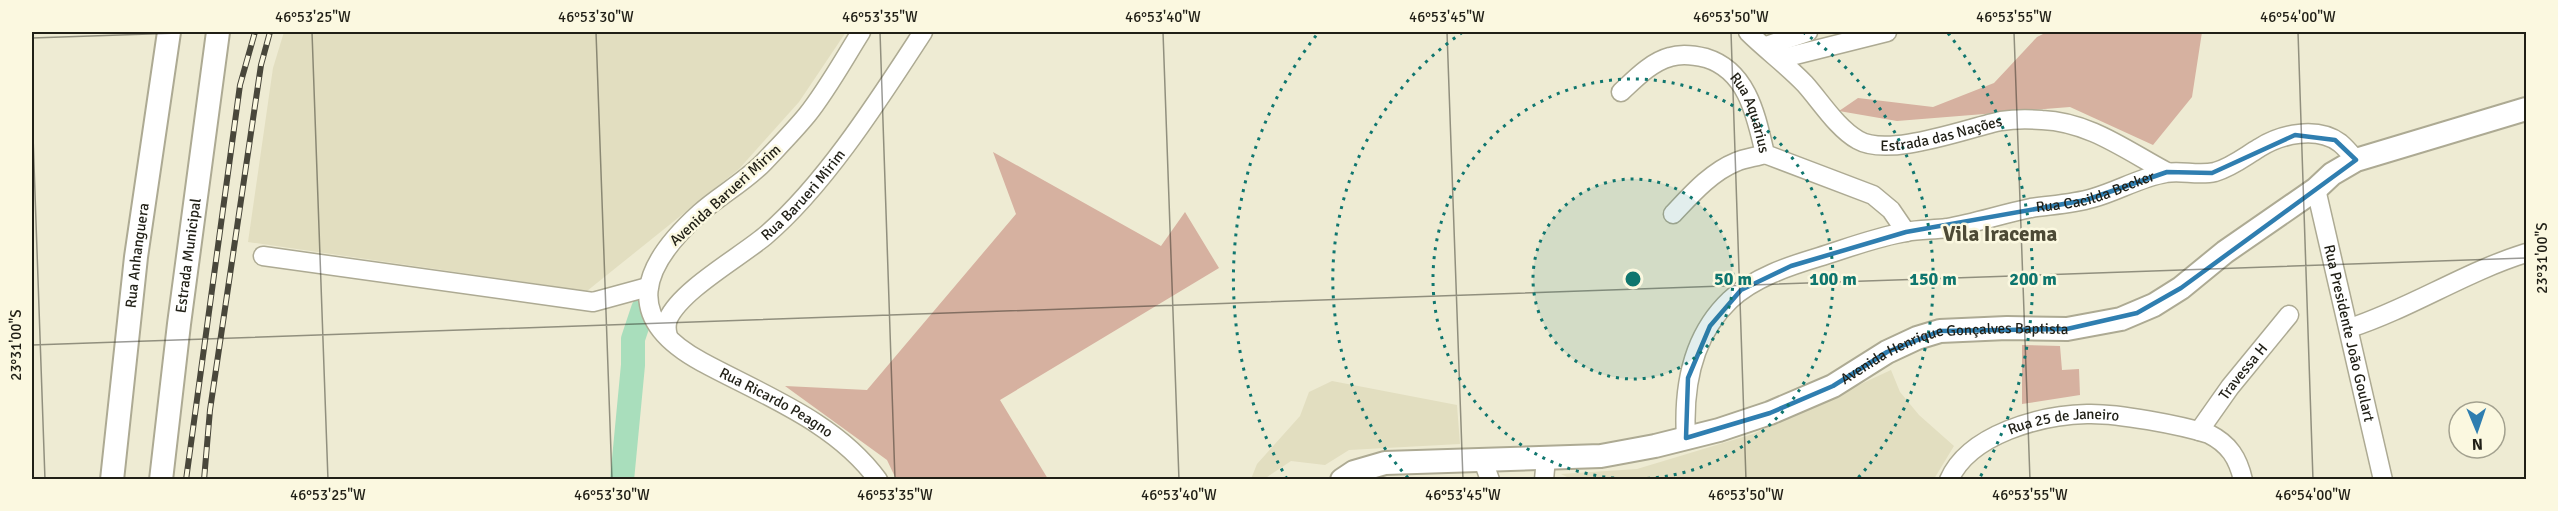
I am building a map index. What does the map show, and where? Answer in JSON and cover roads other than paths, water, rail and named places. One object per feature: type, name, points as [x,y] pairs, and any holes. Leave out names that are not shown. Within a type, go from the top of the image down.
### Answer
[{"type":"main road","name":"Rua Anhanguera","points":[[112,480],[136,257],[169,32]]},
{"type":"main road","name":"Estrada Municipal","points":[[161,480],[218,32]]},
{"type":"main road","name":"Avenida Henrique Gonçalves Baptista","points":[[1342,480],[1354,472],[1385,463],[1486,469],[1545,469],[1655,446],[1770,413],[1833,386],[1887,352],[1917,338],[1940,331],[2007,328],[2067,329],[2096,325],[2137,313],[2181,288],[2225,252],[2316,189],[2332,174],[2356,160],[2526,109]]},
{"type":"main road","points":[[148,480],[159,429],[170,405]]},
{"type":"street","name":"Avenida Barueri Mirim","points":[[648,287],[655,265],[670,243],[701,212],[769,157],[808,114],[861,32]]},
{"type":"street","name":"Rua Barueri Mirim","points":[[668,336],[666,327],[674,309],[716,272],[764,237],[793,210],[844,146],[923,32]]},
{"type":"street","points":[[1763,41],[1808,32]]},
{"type":"street","points":[[1763,41],[1829,38],[1886,32]]},
{"type":"street","name":"Estrada das Nações","points":[[1763,41],[1839,123],[1857,140],[1867,144],[1906,144],[2002,121],[2044,120],[2062,122],[2099,134],[2167,172]]},
{"type":"street","name":"Rua Aquarius","points":[[1621,92],[1642,73],[1669,57],[1686,54],[1717,62],[1740,80],[1758,125],[1765,154],[1873,195],[1891,210],[1906,232]]},
{"type":"street","name":"Rua Cacilda Becker","points":[[1686,438],[1685,391],[1693,360],[1710,326],[1728,301],[1741,290],[1791,266],[1872,239],[1906,232],[1945,228],[2032,208],[2086,200],[2167,172],[2212,173],[2224,169],[2277,139],[2305,134],[2322,135],[2335,140],[2356,160]]},
{"type":"street","points":[[1673,214],[1717,173],[1736,162],[1765,154]]},
{"type":"street","name":"Rua Presidente João Goulart","points":[[2316,189],[2350,328],[2383,480]]},
{"type":"street","points":[[2350,328],[2384,317],[2485,268],[2526,253]]},
{"type":"street","points":[[263,256],[593,302],[648,287],[647,297],[651,313],[668,336]]},
{"type":"street","name":"Travessa H","points":[[2199,431],[2230,387],[2289,315]]},
{"type":"street","name":"Rua Ricardo Peagno","points":[[668,336],[682,351],[796,412],[833,435],[853,451],[878,480]]},
{"type":"street","name":"Rua 25 de Janeiro","points":[[1949,480],[1962,458],[1977,445],[2020,427],[2044,420],[2090,413],[2199,431],[2220,440],[2233,451],[2243,480]]},
{"type":"waterway","points":[[622,480],[633,365],[633,339],[643,309]]},
{"type":"railway","points":[[186,480],[240,85],[255,32]]},
{"type":"railway","points":[[204,480],[210,410],[261,65],[270,32]]},
{"type":"district","name":"Vila Iracema","points":[[2000,234]]}]
